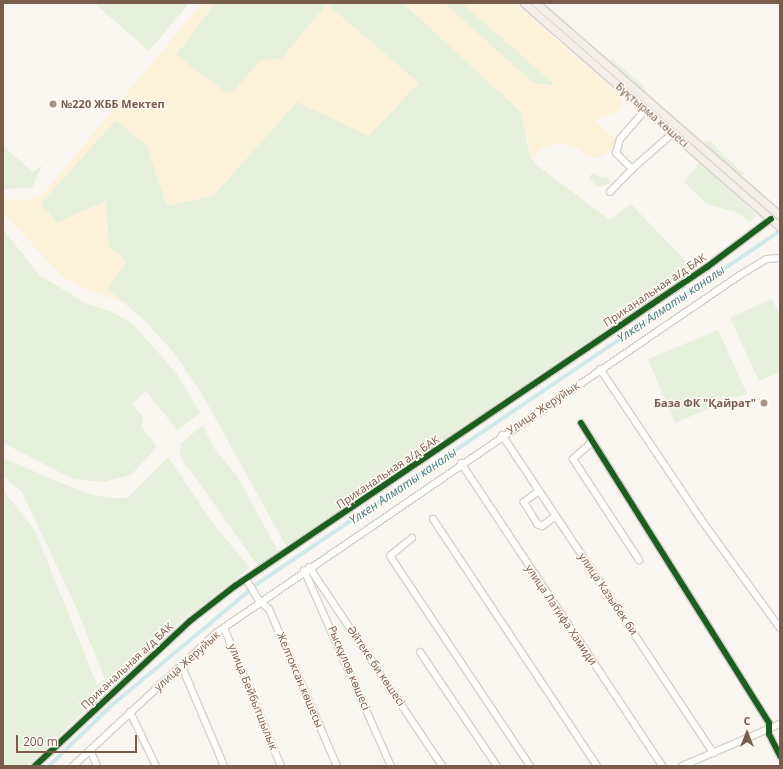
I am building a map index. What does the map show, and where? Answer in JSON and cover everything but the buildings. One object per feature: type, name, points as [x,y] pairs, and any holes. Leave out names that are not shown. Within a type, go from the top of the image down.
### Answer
[{"type":"main road","name":"Бұқтырма көшесі","points":[[524,3],[620,81],[646,109],[672,132],[701,152],[779,213]]},
{"type":"main road","name":"Бұқтырма көшесі","points":[[536,3],[620,81],[701,152],[780,227]]},
{"type":"main road","name":"Приканальная а/д БАК","points":[[772,221],[779,213]]},
{"type":"street","points":[[632,169],[616,155],[616,149],[627,129],[646,109]]},
{"type":"street","points":[[610,192],[632,169],[672,132]]},
{"type":"street","name":"Приканальная а/д БАК","points":[[35,766],[190,621],[246,579],[707,267],[772,221]]},
{"type":"street","name":"Улица Жеруйык","points":[[306,569],[600,369],[767,259],[780,258]]},
{"type":"street","points":[[600,369],[702,521],[780,628]]},
{"type":"street","points":[[581,423],[728,654],[770,728],[780,756]]},
{"type":"street","name":"улица Казыбек би","points":[[502,435],[713,753]]},
{"type":"street","points":[[593,441],[573,459],[639,560]]},
{"type":"street","name":"улица Латифа Хамиди","points":[[461,463],[662,766]]},
{"type":"street","points":[[539,491],[524,502],[537,524],[542,526],[556,516]]},
{"type":"street","points":[[433,519],[597,766]]},
{"type":"street","points":[[412,538],[390,556],[530,766]]},
{"type":"street","name":"улица Жеруйык","points":[[73,766],[130,712],[224,628],[259,600],[306,569]]},
{"type":"street","name":"Рысқұлов көшесі","points":[[306,569],[392,766]]},
{"type":"street","name":"Әйтеке би көшесі","points":[[306,569],[442,766]]},
{"type":"street","name":"Желтоксан көшесы","points":[[246,579],[259,600],[269,609],[337,766]]},
{"type":"street","name":"улица Бейбытшылык","points":[[224,628],[281,766]]},
{"type":"street","points":[[420,652],[497,766]]},
{"type":"street","points":[[182,667],[224,766]]},
{"type":"street","points":[[130,712],[156,766]]},
{"type":"street","points":[[682,766],[780,724]]},
{"type":"street","points":[[90,750],[97,766]]},
{"type":"green space","points":[[94,3],[189,3],[149,51]]},
{"type":"green space","points":[[215,3],[403,3],[521,112],[530,157],[538,166],[610,220],[631,204],[694,270],[286,546],[202,394],[175,354],[144,320],[107,288],[106,201],[56,223],[41,203],[116,120],[147,146],[167,206],[214,195],[297,101],[327,4],[281,59],[260,60],[236,89],[226,93],[176,55]]},
{"type":"green space","points":[[444,3],[462,3],[557,86],[533,83]]},
{"type":"green space","points":[[612,59],[643,85],[645,91],[609,63]]},
{"type":"green space","points":[[710,140],[720,152],[746,175],[733,172],[704,146],[703,142]]},
{"type":"green space","points":[[3,146],[33,172],[42,165],[32,188],[3,189]]},
{"type":"green space","points":[[699,162],[757,215],[750,222],[736,212],[707,204],[684,182]]},
{"type":"green space","points":[[592,173],[603,178],[606,176],[611,183],[598,187],[589,178]]},
{"type":"green space","points":[[3,229],[39,275],[85,303],[110,311],[133,324],[177,374],[200,413],[177,430],[146,391],[132,404],[143,417],[141,426],[157,447],[131,475],[102,482],[73,479],[3,443]]},
{"type":"green space","points":[[772,299],[780,316],[780,372],[759,381],[730,318]]},
{"type":"green space","points":[[718,330],[747,394],[717,402],[718,405],[675,423],[648,359]]},
{"type":"green space","points":[[203,425],[213,447],[237,476],[278,551],[258,566],[180,456],[180,444]]},
{"type":"green space","points":[[168,457],[211,521],[250,568],[177,624],[27,766],[3,766],[3,490],[35,531],[97,685],[105,679],[76,607],[22,492],[3,476],[3,458],[85,493],[109,498],[127,498]]},
{"type":"sand","points":[[202,3],[215,3],[176,55],[226,93],[236,89],[260,60],[281,59],[327,4],[419,83],[369,136],[297,102],[214,195],[167,206],[147,146],[116,120],[41,203],[56,223],[106,201],[109,246],[127,262],[107,288],[124,303],[78,286],[61,275],[3,213],[3,198],[22,201],[42,195]]},
{"type":"sand","points":[[403,3],[444,3],[533,83],[556,86],[462,3],[514,3],[621,96],[622,109],[594,121],[616,139],[613,148],[599,158],[588,157],[577,148],[559,143],[540,149],[532,159],[521,112]]},
{"type":"waterway","name":"Үлкен Алматы каналы","points":[[49,766],[112,705],[257,584],[780,231]]},
{"type":"cycle path","points":[[35,766],[190,621],[235,586],[707,267],[771,219]]},
{"type":"cycle path","points":[[581,423],[769,723],[769,734],[780,756]]},
{"type":"place","name":"№220 ЖББ Мектеп","points":[[53,104]]},
{"type":"place","name":"База ФК \"Қайрат\"","points":[[764,403]]}]
